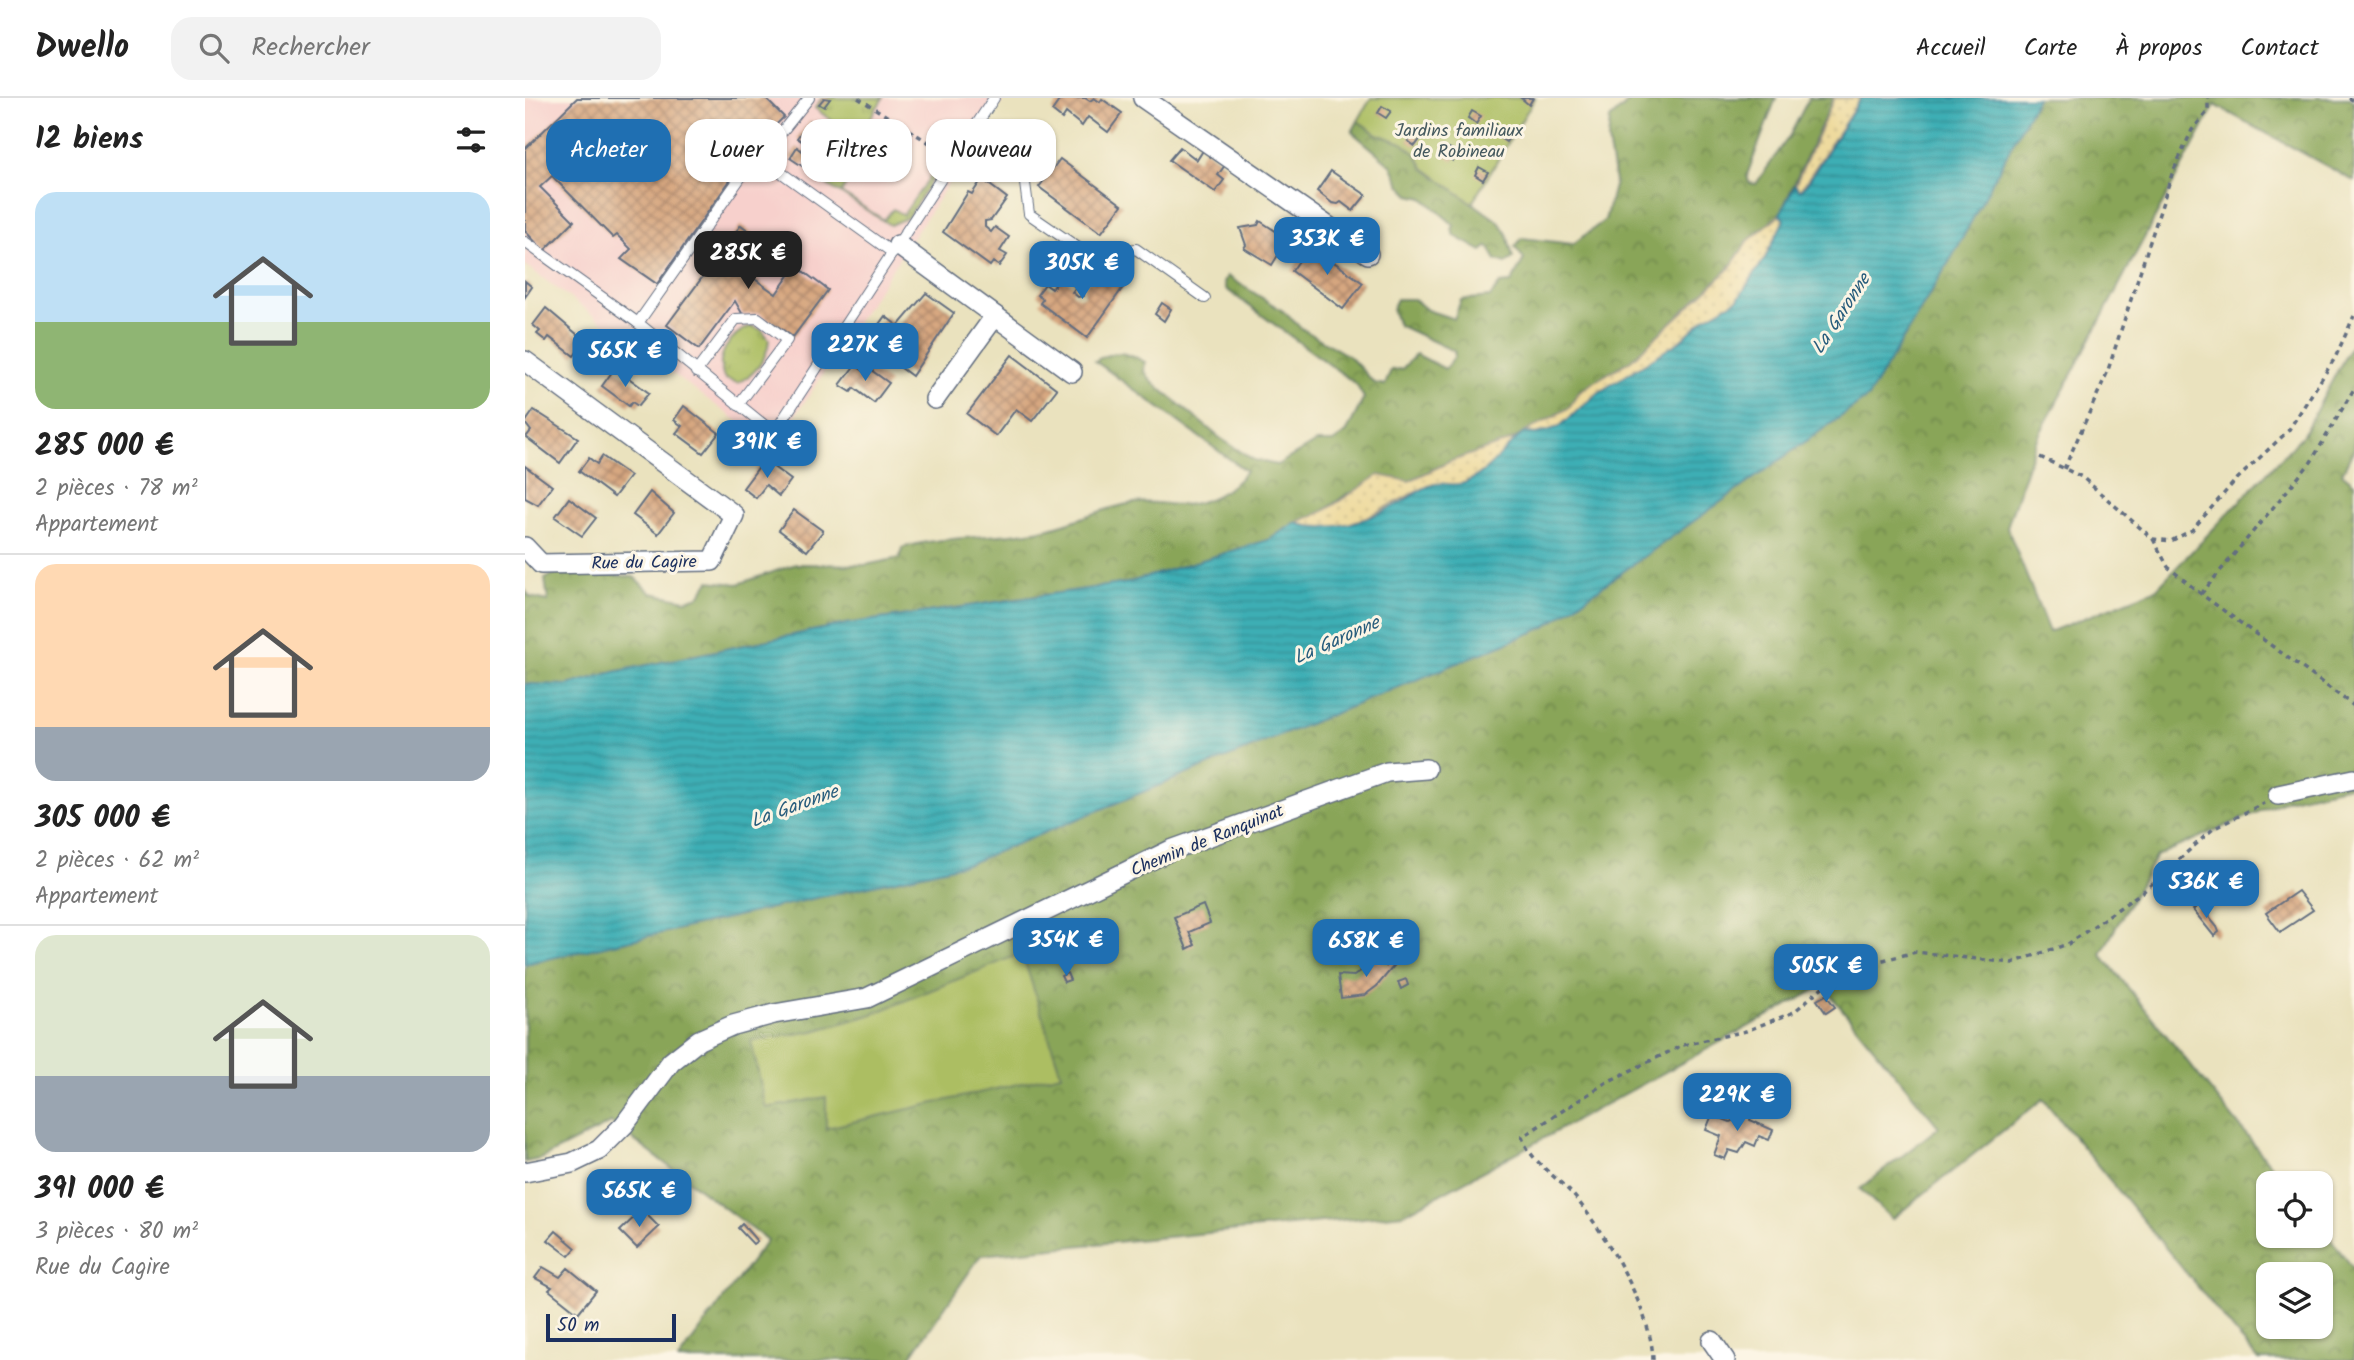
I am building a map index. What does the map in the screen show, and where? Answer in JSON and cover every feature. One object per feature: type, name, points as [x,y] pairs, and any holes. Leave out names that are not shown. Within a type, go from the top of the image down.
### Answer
[{"type":"street","points":[[1143,98],[1368,254]]},
{"type":"street","points":[[896,249],[1072,372]]},
{"type":"street","points":[[935,399],[995,316]]},
{"type":"street","name":"Rue du Cagire","points":[[525,361],[734,514],[712,561],[541,564],[525,547]]},
{"type":"street","name":"Chemin de Ranquinat","points":[[525,1172],[572,1163],[599,1150],[624,1125],[671,1062],[699,1040],[733,1025],[774,1014],[867,998],[1171,850],[1387,772],[1426,769]]},
{"type":"street","points":[[2278,795],[2354,779]]},
{"type":"street","points":[[1713,1340],[1725,1360]]},
{"type":"lane","points":[[787,126],[809,98]]},
{"type":"lane","points":[[980,119],[994,98]]},
{"type":"lane","points":[[787,176],[896,249]]},
{"type":"lane","points":[[638,323],[737,182]]},
{"type":"lane","points":[[525,242],[638,323],[774,433],[940,182]]},
{"type":"lane","points":[[1025,182],[1029,214],[1090,256],[1136,249],[1205,298]]},
{"type":"lane","points":[[696,372],[736,319],[758,318],[787,340],[739,405]]},
{"type":"path","points":[[858,98],[926,141]]},
{"type":"path","points":[[2064,468],[2106,373],[2172,174],[2192,131],[2208,111],[2209,98]]},
{"type":"path","points":[[2349,98],[2354,101]]},
{"type":"path","points":[[2153,539],[2171,541],[2192,530],[2234,482],[2288,431],[2335,358],[2354,316]]},
{"type":"path","points":[[2201,594],[2311,462],[2354,389]]},
{"type":"path","points":[[2040,457],[2082,477],[2106,495],[2153,539],[2168,567],[2354,706]]},
{"type":"path","points":[[1653,1360],[1647,1326],[1620,1266],[1575,1197],[1526,1149],[1522,1138],[1607,1082],[1683,1045],[1746,1031],[1794,1012],[1827,983],[1867,964],[1916,953],[2013,963],[2068,944],[2144,890],[2213,829],[2278,795]]},
{"type":"shaded area","points":[[525,98],[1005,98],[991,119],[926,119],[926,182],[950,182],[774,448],[525,265]]},
{"type":"green space","points":[[822,98],[883,98],[870,119],[829,119],[815,108]]},
{"type":"green space","name":"Jardins familiaux de Robineau","points":[[1371,98],[1535,98],[1472,203],[1424,168],[1416,154],[1402,143],[1377,134],[1358,121]]},
{"type":"green space","points":[[1633,98],[1776,98],[1747,175],[1749,183],[1756,184],[1790,135],[1809,98],[1834,98],[1780,214],[1748,241],[1728,270],[1631,360],[1577,394],[1570,407],[1503,445],[1451,461],[1409,481],[1347,494],[1324,511],[1295,523],[1268,540],[1127,583],[846,624],[614,672],[568,685],[525,684],[525,590],[530,597],[548,601],[545,579],[554,574],[569,571],[634,577],[651,593],[686,600],[699,596],[709,581],[738,584],[796,564],[865,565],[900,558],[902,548],[917,544],[1035,531],[1134,503],[1197,503],[1216,496],[1240,478],[1246,471],[1095,361],[1108,355],[1126,354],[1145,362],[1144,370],[1151,381],[1220,438],[1254,460],[1277,465],[1316,442],[1333,442],[1346,433],[1364,398],[1356,384],[1226,289],[1224,282],[1227,276],[1283,311],[1301,328],[1350,357],[1374,383],[1385,385],[1391,370],[1402,369],[1416,354],[1445,369],[1455,356],[1454,351],[1398,325],[1392,309],[1397,299],[1414,299],[1427,310],[1454,319],[1461,300],[1490,297],[1500,284],[1511,283],[1524,259],[1515,247],[1522,238],[1573,244],[1605,220],[1615,182],[1608,141],[1610,119]]},
{"type":"green space","points":[[2037,98],[2350,98],[2354,101],[2354,181],[2215,105],[2036,441],[2007,527],[2049,632],[2155,590],[2303,435],[2354,340],[2354,449],[2342,473],[2354,483],[2354,785],[2286,800],[2156,856],[2101,954],[2275,1171],[2256,1171],[2256,1248],[2333,1248],[2333,1242],[2354,1269],[2354,1360],[2258,1360],[2043,1099],[1892,1219],[1860,1189],[1939,1127],[1823,986],[1404,1214],[981,1255],[908,1360],[678,1360],[767,1240],[611,1123],[540,1159],[525,1162],[525,964],[970,863],[1545,627],[1868,397],[1956,250]],"holes":[[[870,1015],[827,1128],[826,1097],[752,1041],[814,1031]]]},
{"type":"green space","points":[[1358,121],[1377,134],[1402,142],[1416,154],[1424,168],[1499,222],[1507,234],[1513,258],[1506,263],[1496,260],[1488,246],[1482,251],[1455,236],[1452,230],[1454,225],[1423,198],[1410,195],[1401,186],[1391,165],[1352,132]]},
{"type":"green space","points":[[823,182],[846,182],[841,193],[884,220],[893,209],[903,215],[926,182],[930,182],[908,217],[890,225]]},
{"type":"green space","points":[[751,326],[762,330],[769,339],[763,359],[755,371],[744,380],[738,383],[725,379],[722,355],[736,335]]},
{"type":"green space","points":[[1022,953],[1061,1074],[826,1128],[826,1097],[766,1108],[751,1041],[814,1031],[870,1015]]},
{"type":"sand","points":[[1834,98],[1861,98],[1800,191],[1795,185]]},
{"type":"sand","points":[[1780,214],[1784,220],[1765,258],[1738,299],[1705,318],[1679,342],[1598,393],[1559,427],[1537,434],[1524,433],[1570,407],[1577,394],[1631,360],[1728,270],[1748,241]]},
{"type":"sand","points":[[1516,439],[1490,466],[1465,483],[1431,485],[1366,518],[1332,527],[1295,523],[1324,511],[1379,475],[1409,481],[1451,461]]},
{"type":"water","name":"La Garonne","points":[[1861,98],[2037,98],[1956,250],[1868,397],[1545,627],[970,863],[525,964],[525,684],[568,685],[614,672],[846,624],[1127,583],[1268,540],[1295,523],[1322,527],[1350,523],[1390,509],[1431,485],[1467,482],[1483,472],[1524,433],[1537,434],[1559,427],[1598,393],[1679,342],[1705,318],[1738,299],[1765,258],[1784,220],[1780,214],[1795,185],[1800,191],[1807,184]]},
{"type":"building","points":[[577,98],[765,98],[784,117],[685,119],[685,182],[729,182],[657,284],[621,259],[631,249],[617,235],[613,238],[558,182],[671,182],[671,119],[556,119]]},
{"type":"building","points":[[824,98],[830,99],[824,107],[819,104]]},
{"type":"building","points":[[1061,98],[1085,98],[1090,101],[1094,98],[1100,102],[1102,99],[1122,113],[1108,132],[1088,117],[1082,126],[1066,113],[1062,119],[1052,111]]},
{"type":"building","points":[[1521,98],[1533,98],[1529,105]]},
{"type":"building","points":[[1382,106],[1391,111],[1386,118],[1378,113]]},
{"type":"building","points":[[1472,111],[1481,116],[1476,124],[1468,118]]},
{"type":"building","points":[[546,128],[546,182],[540,187],[574,221],[544,251],[525,231],[525,149]]},
{"type":"building","points":[[1502,129],[1511,135],[1506,142],[1498,137]]},
{"type":"building","points":[[1413,133],[1421,138],[1415,146],[1408,141]]},
{"type":"building","points":[[797,147],[801,150],[801,165],[790,158]]},
{"type":"building","points":[[1180,147],[1197,160],[1204,149],[1225,165],[1218,175],[1224,180],[1215,192],[1169,160]]},
{"type":"building","points":[[1449,148],[1458,153],[1453,161],[1445,155]]},
{"type":"building","points":[[1060,159],[1122,205],[1101,233],[1039,187],[1043,182],[1056,182],[1056,164]]},
{"type":"building","points":[[1479,167],[1488,172],[1483,180],[1475,175]]},
{"type":"building","points":[[1331,171],[1366,195],[1353,211],[1341,202],[1332,203],[1317,191]]},
{"type":"building","points":[[980,182],[986,182],[1007,198],[991,220],[985,221],[985,227],[991,232],[995,227],[1009,237],[1000,251],[1007,255],[999,266],[993,262],[990,266],[943,232],[968,192],[972,194]]},
{"type":"building","points":[[1260,221],[1288,239],[1272,265],[1244,248],[1246,245],[1240,228],[1258,225]]},
{"type":"building","points":[[741,225],[773,249],[770,253],[793,271],[796,266],[828,290],[793,337],[759,313],[743,315],[735,301],[699,349],[667,325]],"holes":[[[768,257],[790,274],[776,294],[752,277]]]},
{"type":"building","points":[[1310,245],[1363,283],[1343,309],[1292,271]]},
{"type":"building","points":[[1099,267],[1124,286],[1087,338],[1040,303],[1043,299],[1037,295],[1045,284],[1052,289],[1061,277],[1076,287],[1072,292],[1078,297],[1084,296],[1084,288]]},
{"type":"building","points":[[525,281],[532,287],[525,297]]},
{"type":"building","points":[[926,293],[954,313],[912,376],[866,342],[885,316],[898,326]]},
{"type":"building","points":[[1162,303],[1171,309],[1164,321],[1155,314]]},
{"type":"building","points":[[546,308],[585,341],[574,356],[549,337],[546,341],[537,334],[540,331],[533,325]]},
{"type":"building","points":[[1012,355],[1057,389],[1032,421],[1016,409],[996,436],[967,414]]},
{"type":"building","points":[[855,365],[865,372],[868,368],[889,383],[874,403],[854,388],[851,392],[840,385]]},
{"type":"building","points":[[615,368],[649,393],[638,406],[632,402],[629,406],[602,386]]},
{"type":"building","points":[[684,406],[719,433],[703,453],[676,433],[682,426],[674,420]]},
{"type":"building","points":[[534,410],[578,438],[560,463],[526,437],[531,431],[525,423]]},
{"type":"building","points":[[602,456],[630,476],[614,497],[579,471],[589,458],[597,464]]},
{"type":"building","points":[[764,460],[791,480],[779,496],[766,485],[756,498],[743,488]]},
{"type":"building","points":[[525,466],[552,486],[538,505],[525,498]]},
{"type":"building","points":[[650,492],[674,513],[658,534],[633,515]]},
{"type":"building","points":[[569,498],[596,518],[582,536],[555,517]]},
{"type":"building","points":[[794,510],[823,531],[807,551],[779,530]]},
{"type":"building","points":[[2298,891],[2313,910],[2280,932],[2266,913]]},
{"type":"building","points":[[1203,905],[1210,923],[1189,932],[1195,945],[1187,949],[1174,917]]},
{"type":"building","points":[[2199,905],[2217,927],[2219,932],[2214,936],[2193,910]]},
{"type":"building","points":[[1391,955],[1399,960],[1377,986],[1365,995],[1341,998],[1338,975],[1354,976],[1379,957],[1386,966]]},
{"type":"building","points":[[1067,973],[1070,980],[1064,982],[1061,976]]},
{"type":"building","points":[[1406,979],[1408,985],[1401,989],[1398,982]]},
{"type":"building","points":[[1826,995],[1835,1007],[1826,1013],[1817,1000]]},
{"type":"building","points":[[1742,1107],[1753,1111],[1750,1120],[1773,1130],[1769,1140],[1759,1136],[1755,1146],[1746,1142],[1739,1153],[1729,1150],[1725,1159],[1714,1155],[1721,1136],[1706,1130],[1712,1115],[1730,1122],[1736,1119]]},
{"type":"building","points":[[642,1210],[659,1227],[637,1248],[620,1231]]},
{"type":"building","points":[[742,1224],[757,1241],[753,1244],[738,1228]]},
{"type":"building","points":[[556,1231],[576,1248],[569,1256],[548,1240]]},
{"type":"building","points":[[543,1267],[560,1277],[568,1268],[596,1291],[578,1313],[549,1290],[552,1287],[535,1278]]}]
